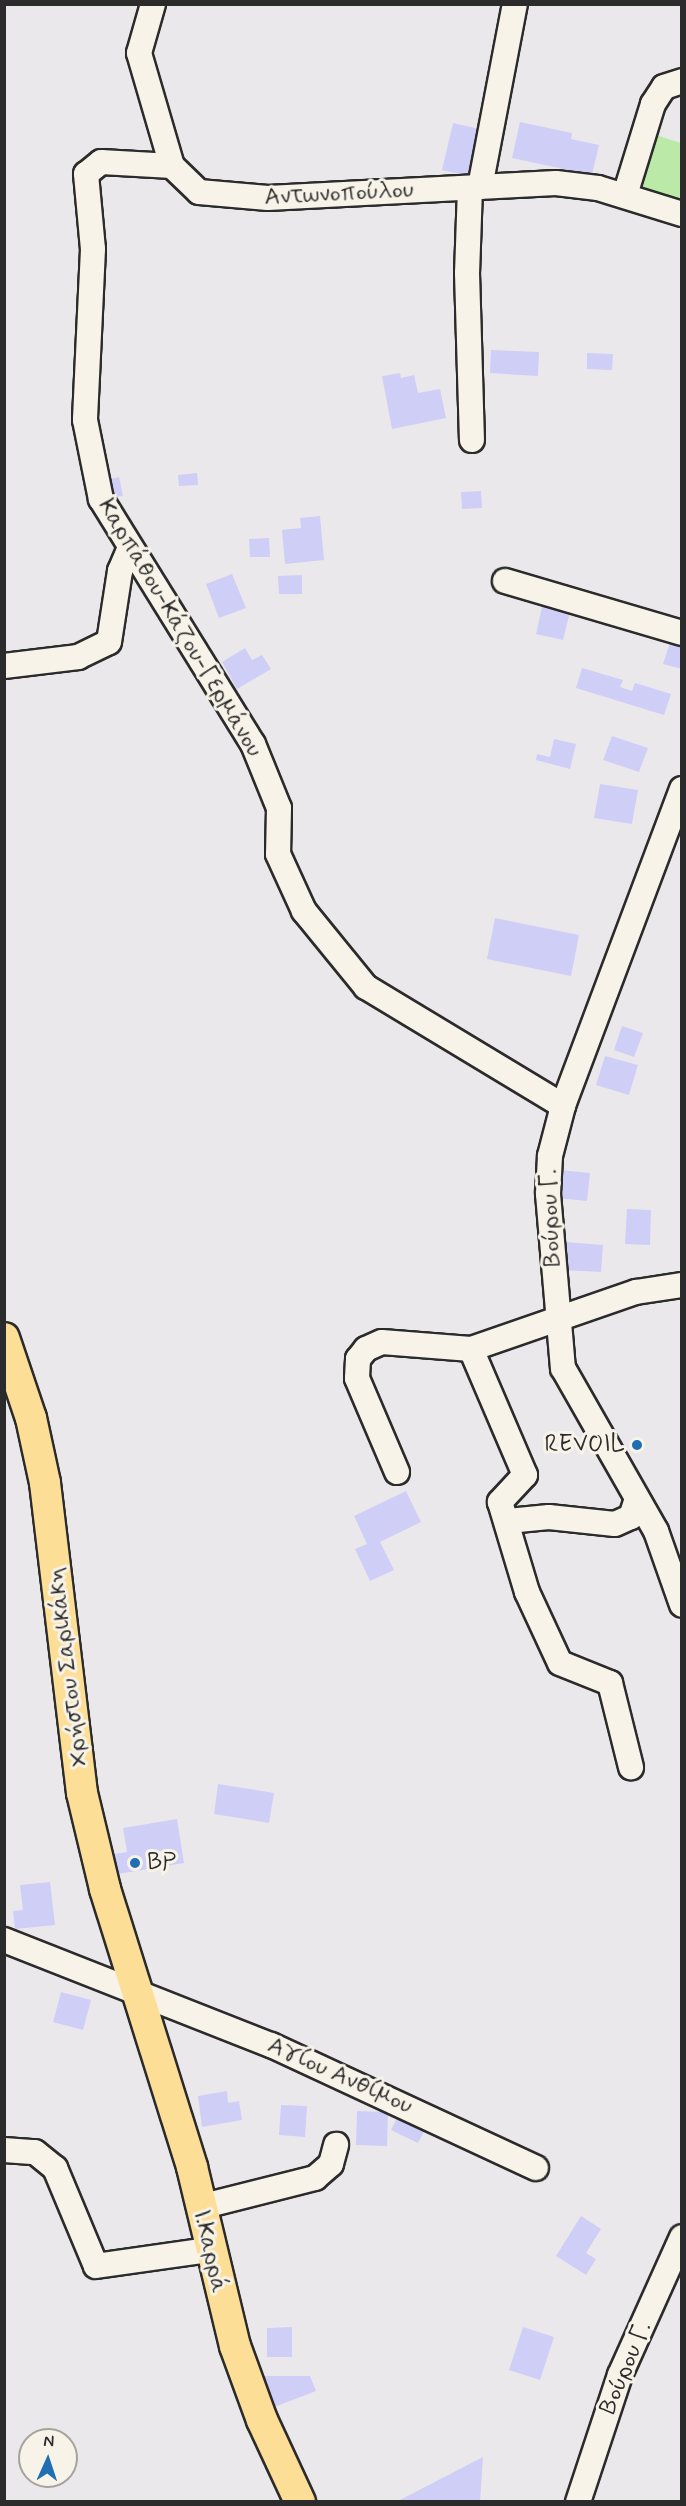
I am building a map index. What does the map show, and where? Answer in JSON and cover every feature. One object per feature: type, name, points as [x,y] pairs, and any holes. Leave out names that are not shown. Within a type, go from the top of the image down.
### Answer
[{"type":"main road","name":"Χρήστου Σαρικάκη","points":[[4,1338],[32,1418],[45,1483],[82,1793],[105,1889],[140,1993]]},
{"type":"main road","name":"Ι.Καρρά","points":[[140,1993],[200,2207],[209,2250],[262,2420],[300,2502]]},
{"type":"street","name":"Αντωνοπούλου","points":[[153,4],[139,53],[172,166],[192,188],[217,196],[556,183],[625,195],[681,214]]},
{"type":"street","points":[[472,440],[467,273],[475,187],[515,4]]},
{"type":"street","points":[[625,195],[653,104],[664,87],[681,81]]},
{"type":"street","name":"Καρπάθου-Κάζου-Γερμάνου","points":[[172,166],[100,162],[86,174],[93,249],[87,441],[101,499],[253,744],[279,808],[278,854],[304,911],[366,987],[562,1106]]},
{"type":"street","points":[[4,666],[78,657],[109,642],[120,571],[130,547]]},
{"type":"street","points":[[505,580],[681,633]]},
{"type":"street","name":"Βούρου Γ.","points":[[681,789],[562,1106],[550,1156],[548,1194],[556,1320],[570,1383],[663,1549],[681,1605]]},
{"type":"street","points":[[398,1472],[357,1378],[358,1359],[382,1342],[471,1349],[636,1292],[681,1285]]},
{"type":"street","points":[[471,1349],[525,1475],[523,1483],[500,1498],[527,1592],[551,1653],[571,1670],[610,1683],[631,1767]]},
{"type":"street","points":[[508,1521],[556,1518],[615,1524],[631,1517],[637,1499]]},
{"type":"street","name":"Αγίου Ανθίμου","points":[[4,1940],[140,1993],[386,2095],[536,2168]]},
{"type":"street","points":[[200,2207],[315,2178],[331,2164],[336,2145]]},
{"type":"street","points":[[4,2150],[35,2152],[55,2168],[96,2266],[209,2250]]},
{"type":"street","name":"Βούρου Γ.","points":[[578,2502],[620,2375],[681,2237]]},
{"type":"green space","points":[[653,134],[681,143],[681,203],[636,188]]},
{"type":"building","points":[[520,122],[572,133],[571,139],[599,145],[592,175],[512,158]]},
{"type":"building","points":[[453,123],[479,129],[469,176],[442,170]]},
{"type":"building","points":[[491,350],[539,352],[538,376],[490,373]]},
{"type":"building","points":[[587,353],[613,354],[612,370],[587,369]]},
{"type":"building","points":[[400,373],[401,378],[414,375],[418,393],[440,389],[446,418],[392,429],[382,376]]},
{"type":"building","points":[[197,473],[198,485],[179,486],[178,475]]},
{"type":"building","points":[[119,477],[123,496],[108,498],[102,481]]},
{"type":"building","points":[[481,491],[482,508],[462,509],[461,492]]},
{"type":"building","points":[[320,516],[324,560],[285,564],[282,530],[301,528],[300,518]]},
{"type":"building","points":[[269,538],[270,557],[250,557],[249,539]]},
{"type":"building","points":[[232,574],[246,608],[219,618],[206,584]]},
{"type":"building","points":[[302,575],[302,594],[279,594],[278,576]]},
{"type":"building","points":[[544,598],[572,604],[563,640],[536,634]]},
{"type":"building","points":[[672,636],[682,639],[682,669],[663,664]]},
{"type":"building","points":[[245,648],[252,660],[262,655],[271,669],[237,689],[222,662]]},
{"type":"building","points":[[582,668],[623,680],[620,687],[632,691],[635,683],[671,694],[664,715],[576,688]]},
{"type":"building","points":[[612,736],[648,748],[639,772],[603,760]]},
{"type":"building","points":[[554,739],[576,744],[570,769],[536,760],[537,754],[550,757]]},
{"type":"building","points":[[600,784],[638,790],[632,824],[594,818]]},
{"type":"building","points":[[495,918],[579,935],[571,976],[487,959]]},
{"type":"building","points":[[622,1026],[643,1033],[634,1057],[614,1050]]},
{"type":"building","points":[[605,1056],[638,1065],[629,1095],[596,1085]]},
{"type":"building","points":[[560,1170],[590,1173],[587,1201],[557,1198]]},
{"type":"building","points":[[627,1209],[651,1210],[650,1245],[625,1244]]},
{"type":"building","points":[[565,1242],[603,1245],[601,1272],[563,1270]]},
{"type":"building","points":[[406,1491],[421,1522],[380,1542],[394,1570],[370,1581],[355,1549],[367,1544],[354,1516]]},
{"type":"building","points":[[218,1784],[274,1793],[269,1823],[214,1814]]},
{"type":"building","points":[[177,1819],[184,1863],[112,1875],[108,1855],[127,1852],[123,1828]]},
{"type":"building","points":[[50,1882],[55,1925],[15,1929],[13,1911],[23,1910],[20,1885]]},
{"type":"building","points":[[61,1992],[91,2000],[83,2030],[53,2022]]},
{"type":"building","points":[[227,2091],[228,2103],[239,2101],[242,2120],[202,2127],[198,2096]]},
{"type":"building","points":[[281,2105],[307,2106],[305,2137],[279,2135]]},
{"type":"building","points":[[402,2108],[429,2122],[418,2143],[391,2130]]},
{"type":"building","points":[[357,2111],[388,2112],[387,2146],[356,2145]]},
{"type":"building","points":[[581,2216],[601,2229],[586,2253],[596,2259],[586,2275],[556,2256]]},
{"type":"building","points":[[292,2327],[292,2357],[267,2357],[267,2328]]},
{"type":"building","points":[[523,2327],[554,2337],[540,2380],[509,2370]]},
{"type":"building","points":[[260,2376],[310,2376],[316,2391],[272,2408]]},
{"type":"building","points":[[483,2457],[480,2502],[396,2502]]},
{"type":"place","name":"REVOIL","points":[[637,1445]]},
{"type":"place","name":"BP","points":[[135,1863]]}]
